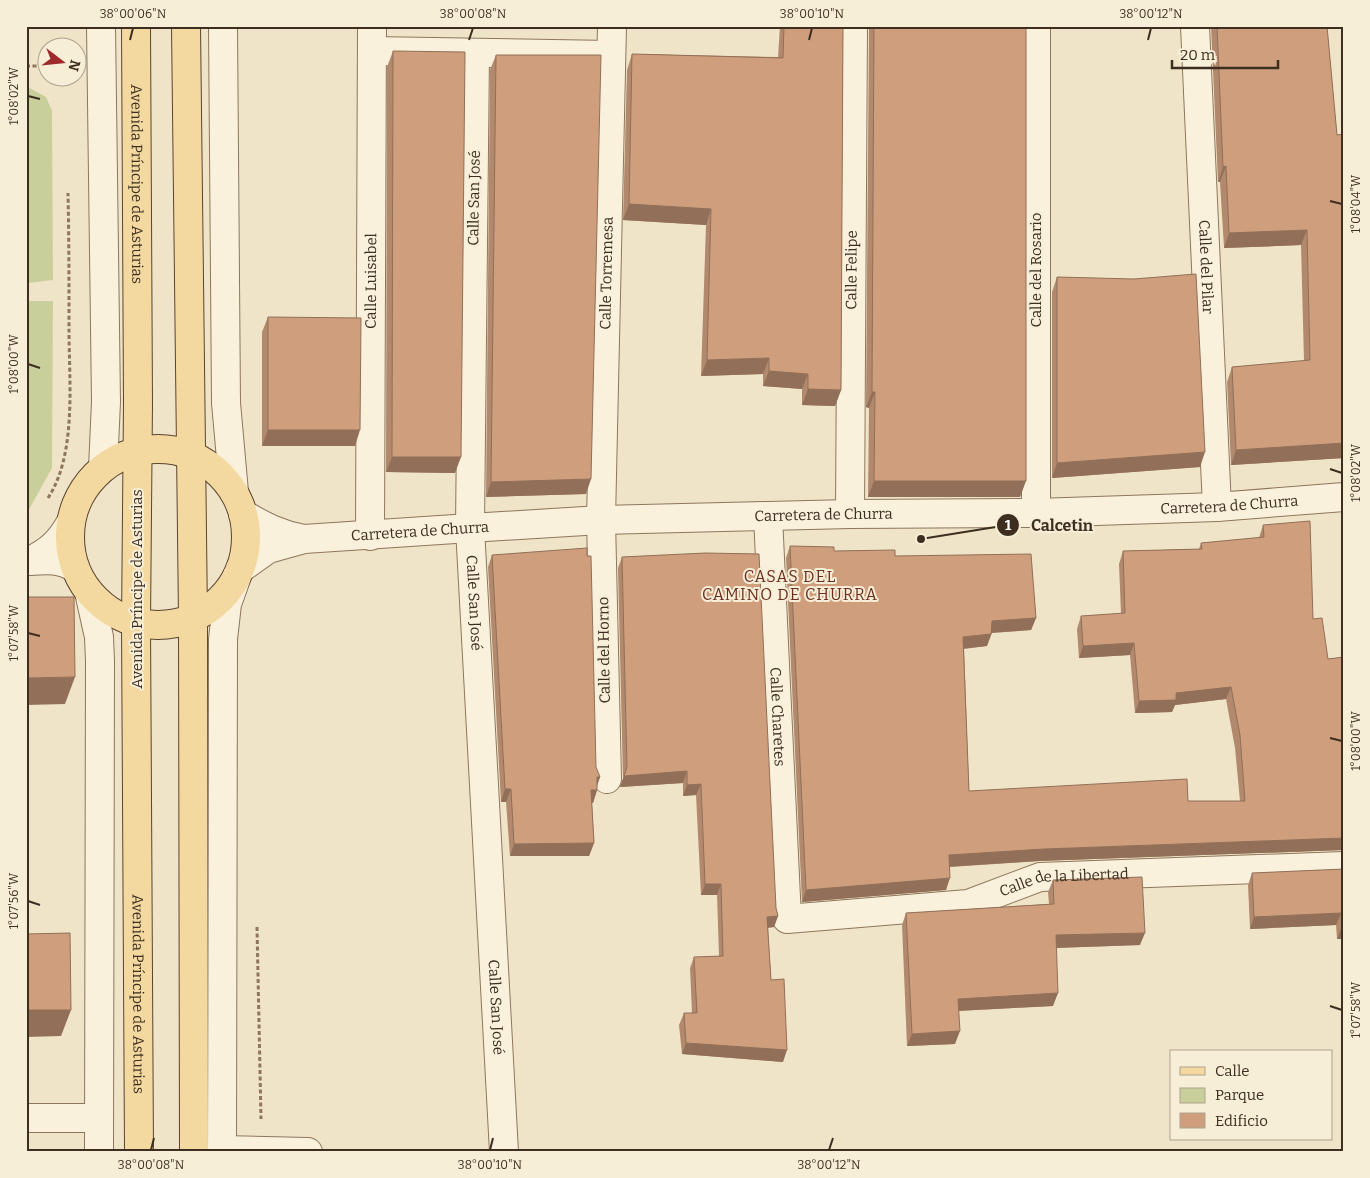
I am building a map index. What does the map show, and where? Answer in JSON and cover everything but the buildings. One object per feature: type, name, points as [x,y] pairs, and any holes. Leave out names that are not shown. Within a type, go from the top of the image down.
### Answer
[{"type":"main road","name":"Avenida Príncipe de Asturias","points":[[136,26],[138,403],[136,623],[139,1152]]},
{"type":"main road","points":[[186,26],[193,618],[194,1152]]},
{"type":"main road","points":[[163,449],[190,454],[215,470],[226,480],[238,503],[246,528],[246,542],[238,573],[223,597],[193,618],[165,625],[147,625],[125,620],[105,608],[89,592],[75,568],[71,555],[69,541],[71,522],[77,501],[84,489],[103,468],[118,458],[137,451],[163,449]]},
{"type":"street","points":[[100,26],[106,402],[103,468]]},
{"type":"street","points":[[223,26],[226,404],[238,503]]},
{"type":"street","name":"Calle Torremesa","points":[[600,520],[612,26]]},
{"type":"street","name":"Calle Felipe","points":[[850,514],[853,26]]},
{"type":"street","name":"Calle del Rosario","points":[[1036,26],[1036,514]]},
{"type":"street","name":"Calle del Pilar","points":[[1195,26],[1217,507]]},
{"type":"street","points":[[372,39],[475,53],[611,55]]},
{"type":"street","name":"Calle Luisabel","points":[[370,536],[372,39]]},
{"type":"street","name":"Calle San José","points":[[475,53],[470,528],[504,1152]]},
{"type":"street","name":"Carretera de Churra","points":[[238,503],[265,527],[285,536],[304,539],[600,520],[850,514],[1036,514],[1217,507],[1344,497]]},
{"type":"street","name":"Calle Charetes","points":[[768,516],[787,919]]},
{"type":"street","name":"Calle del Horno","points":[[600,520],[607,779]]},
{"type":"street","points":[[28,561],[49,551],[71,522]]},
{"type":"street","name":"Carretera de Churra","points":[[238,573],[268,549],[304,539]]},
{"type":"street","points":[[28,561],[52,560],[66,562],[75,568]]},
{"type":"street","points":[[238,573],[227,604],[223,639],[222,1151],[308,1152]]},
{"type":"street","points":[[89,592],[99,638],[100,661],[99,1152]]},
{"type":"street","name":"Calle de la Libertad","points":[[787,919],[968,904],[1040,877],[1344,866]]},
{"type":"street","points":[[26,1118],[99,1118]]},
{"type":"path","points":[[46,501],[59,476],[67,450],[70,402],[68,186]]},
{"type":"green space","points":[[26,86],[46,97],[52,111],[53,280],[29,283],[26,276]]},
{"type":"green space","points":[[26,301],[53,301],[52,468],[26,515]]},
{"type":"place","name":"Calcetin","points":[[921,539]]},
{"type":"district","name":"CASAS DEL CAMINO DE CHURRA","points":[[790,585]]}]
